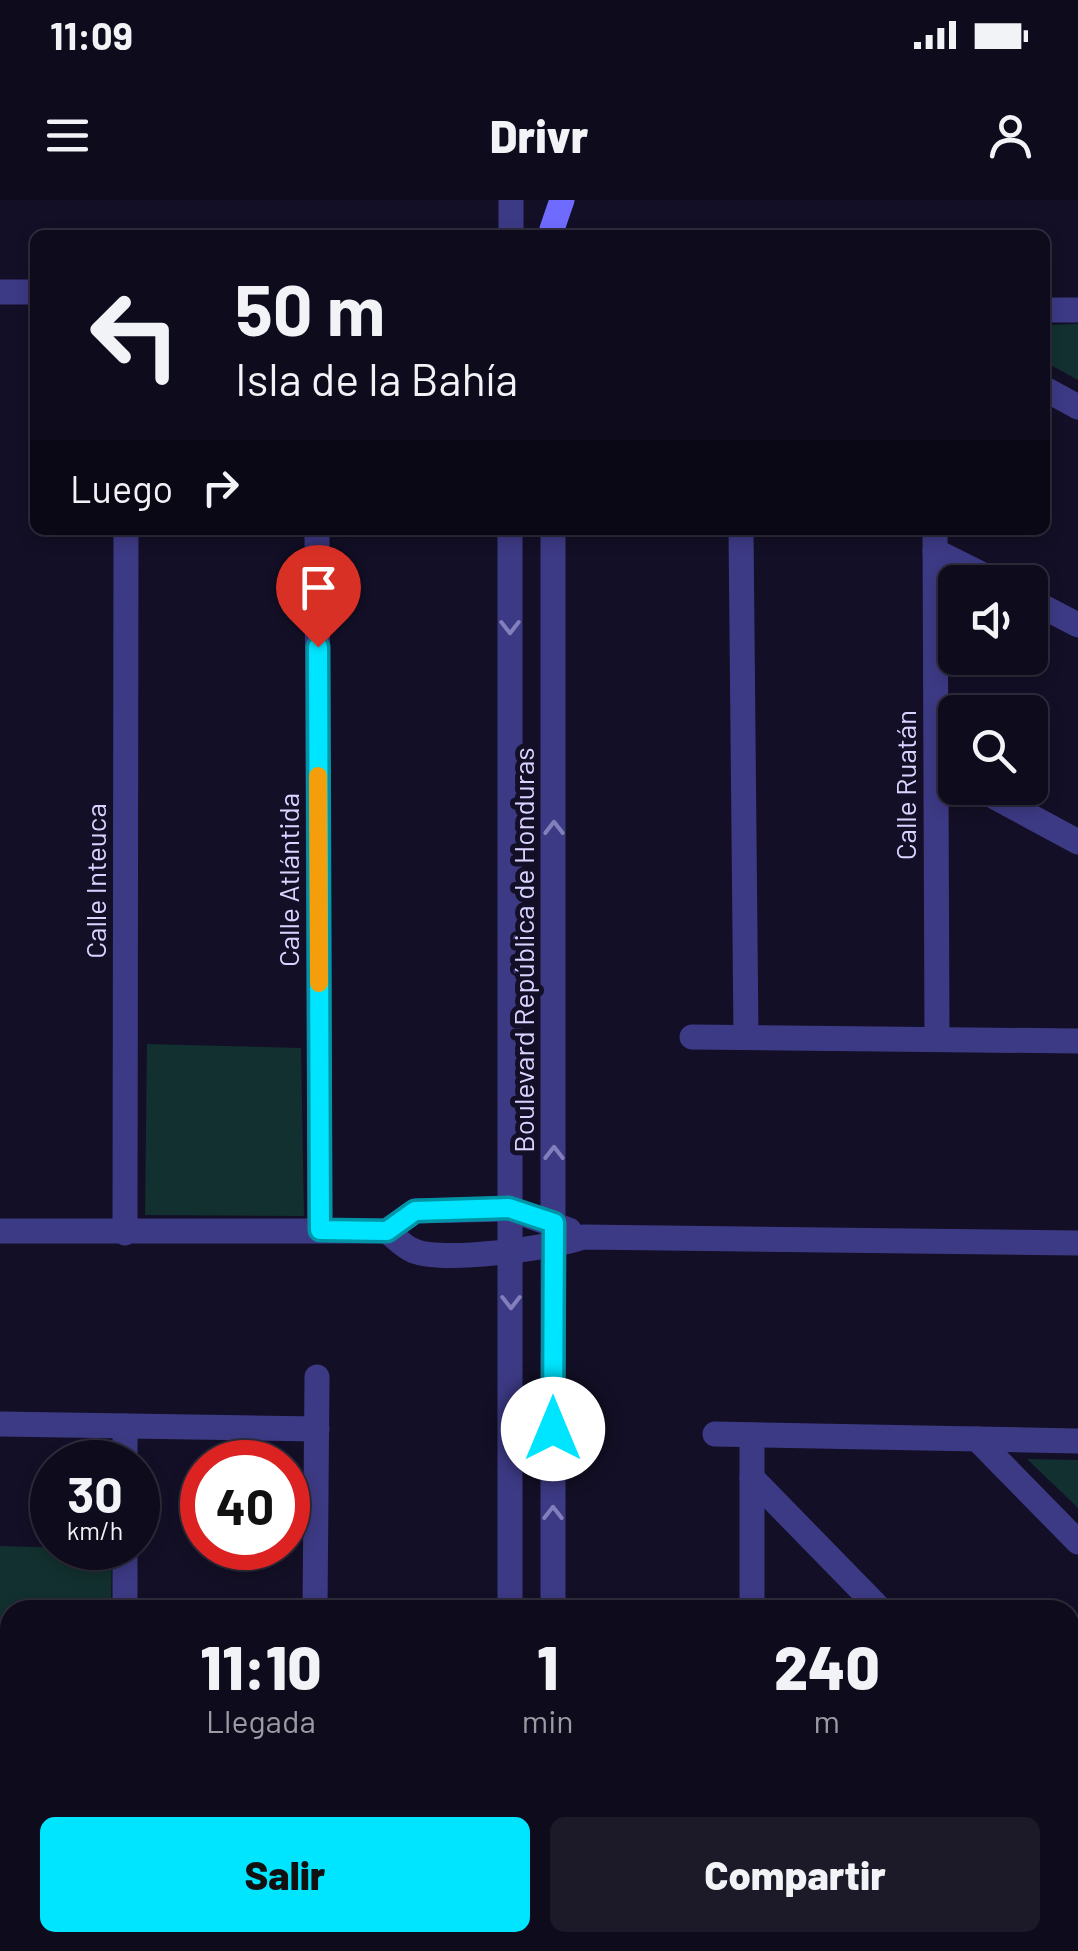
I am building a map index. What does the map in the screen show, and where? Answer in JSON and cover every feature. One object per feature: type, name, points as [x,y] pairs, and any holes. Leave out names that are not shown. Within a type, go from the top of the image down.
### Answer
[{"type":"main road","points":[[553,230],[562,200]]},
{"type":"street","points":[[510,230],[511,200]]},
{"type":"street","points":[[552,200],[552,230]]},
{"type":"street","points":[[0,292],[30,292]]},
{"type":"street","points":[[1050,310],[1078,310]]},
{"type":"street","points":[[1050,392],[1078,407]]},
{"type":"street","name":"Calle Inteuca","points":[[125,1233],[126,535]]},
{"type":"street","name":"Calle Atlántida","points":[[317,535],[320,1230]]},
{"type":"street","name":"Boulevard República de Honduras","points":[[510,535],[510,1600]]},
{"type":"street","name":"Boulevard República de Honduras","points":[[553,535],[554,1600]]},
{"type":"street","points":[[741,535],[746,1037]]},
{"type":"street","points":[[935,540],[972,565]]},
{"type":"street","name":"Calle Ruatán","points":[[935,540],[942,695]]},
{"type":"street","points":[[1048,609],[1078,625]]},
{"type":"street","name":"Calle Ruatán","points":[[937,1039],[945,805]]},
{"type":"street","points":[[1009,805],[1078,842]]},
{"type":"street","points":[[692,1037],[1078,1040]]},
{"type":"street","points":[[0,1231],[387,1231],[415,1211],[509,1208],[554,1235]]},
{"type":"street","points":[[387,1231],[414,1252],[511,1253],[554,1235],[1078,1242]]},
{"type":"street","points":[[315,1600],[317,1377]]},
{"type":"street","points":[[0,1424],[316,1429]]},
{"type":"street","points":[[125,1426],[125,1440]]},
{"type":"street","points":[[714,1434],[1078,1441]]},
{"type":"street","points":[[752,1435],[752,1600]]},
{"type":"street","points":[[977,1439],[1078,1542]]},
{"type":"street","points":[[752,1478],[871,1600]]},
{"type":"street","points":[[124,1600],[125,1570]]},
{"type":"green space","points":[[1078,324],[1078,380],[1050,365],[1050,325]]},
{"type":"green space","points":[[147,1044],[301,1048],[304,1216],[145,1215]]},
{"type":"green space","points":[[1027,1459],[1078,1460],[1078,1509],[1076,1506]]},
{"type":"green space","points":[[0,1546],[30,1547],[30,1570],[112,1570],[111,1600],[0,1600]]},
{"type":"slow traffic","points":[[318,776],[319,983]]},
{"type":"route","points":[[318,647],[320,1230],[387,1231],[415,1211],[509,1208],[554,1223],[553,1429]]}]
